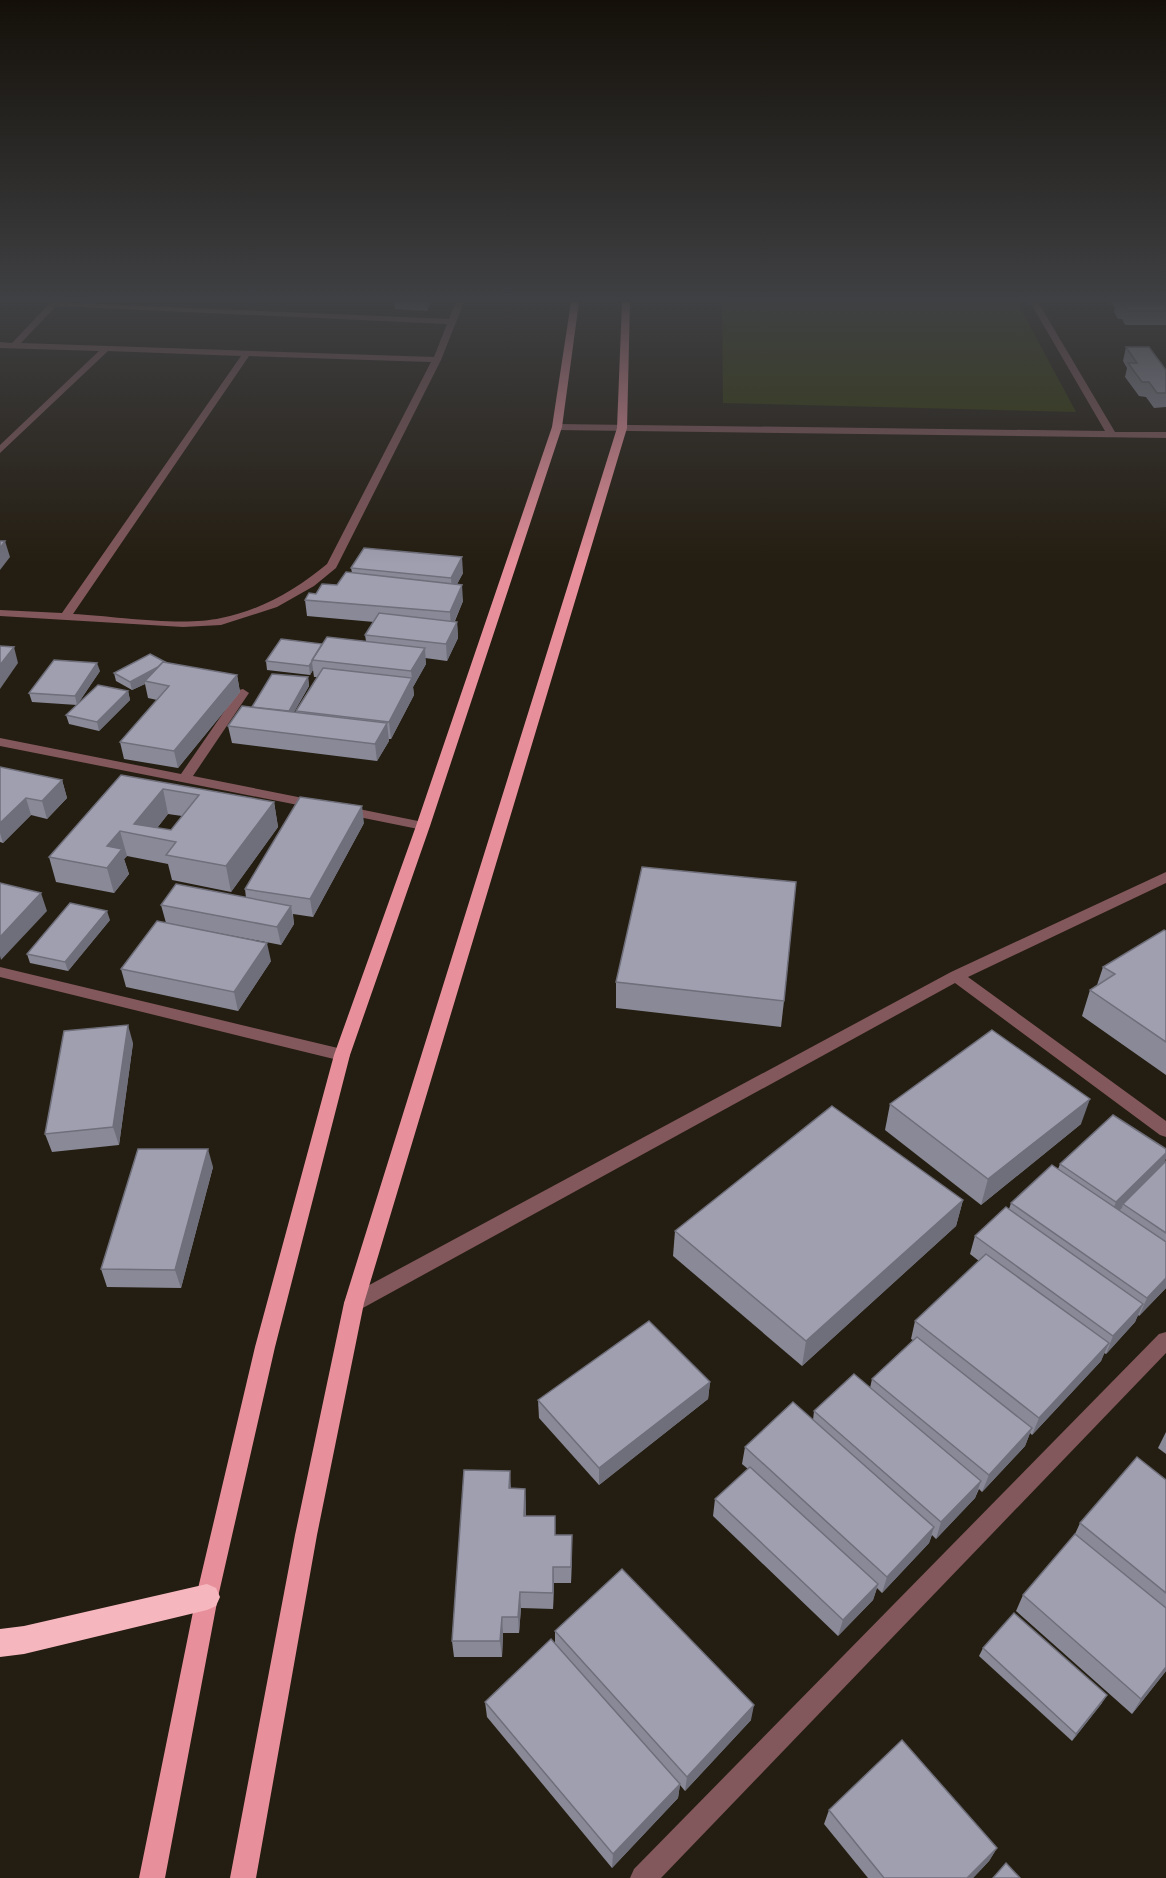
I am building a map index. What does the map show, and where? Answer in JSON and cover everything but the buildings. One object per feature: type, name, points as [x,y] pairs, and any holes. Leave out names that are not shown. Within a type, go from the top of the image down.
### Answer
[{"type":"highway","points":[[0,1642],[24,1641],[207,1596]]},
{"type":"main road","points":[[152,1878],[207,1596],[265,1347],[342,1055],[423,826],[557,427],[562,390]]},
{"type":"main road","points":[[243,1878],[304,1547],[354,1303],[622,428],[623,390]]},
{"type":"street","points":[[0,450],[63,390]]},
{"type":"street","points":[[64,618],[222,390]]},
{"type":"street","points":[[0,614],[183,624],[221,622],[273,605],[310,584],[332,566],[422,390]]},
{"type":"street","points":[[1085,390],[1112,435]]},
{"type":"street","points":[[557,427],[1166,435]]},
{"type":"street","points":[[185,778],[243,693]]},
{"type":"street","points":[[0,742],[423,826]]},
{"type":"street","points":[[354,1303],[956,976],[1166,877]]},
{"type":"street","points":[[0,972],[342,1055]]},
{"type":"street","points":[[956,976],[1166,1130]]},
{"type":"street","points":[[643,1878],[1166,1340]]},
{"type":"green space","points":[[723,390],[1064,390],[1076,412],[723,403]]}]
